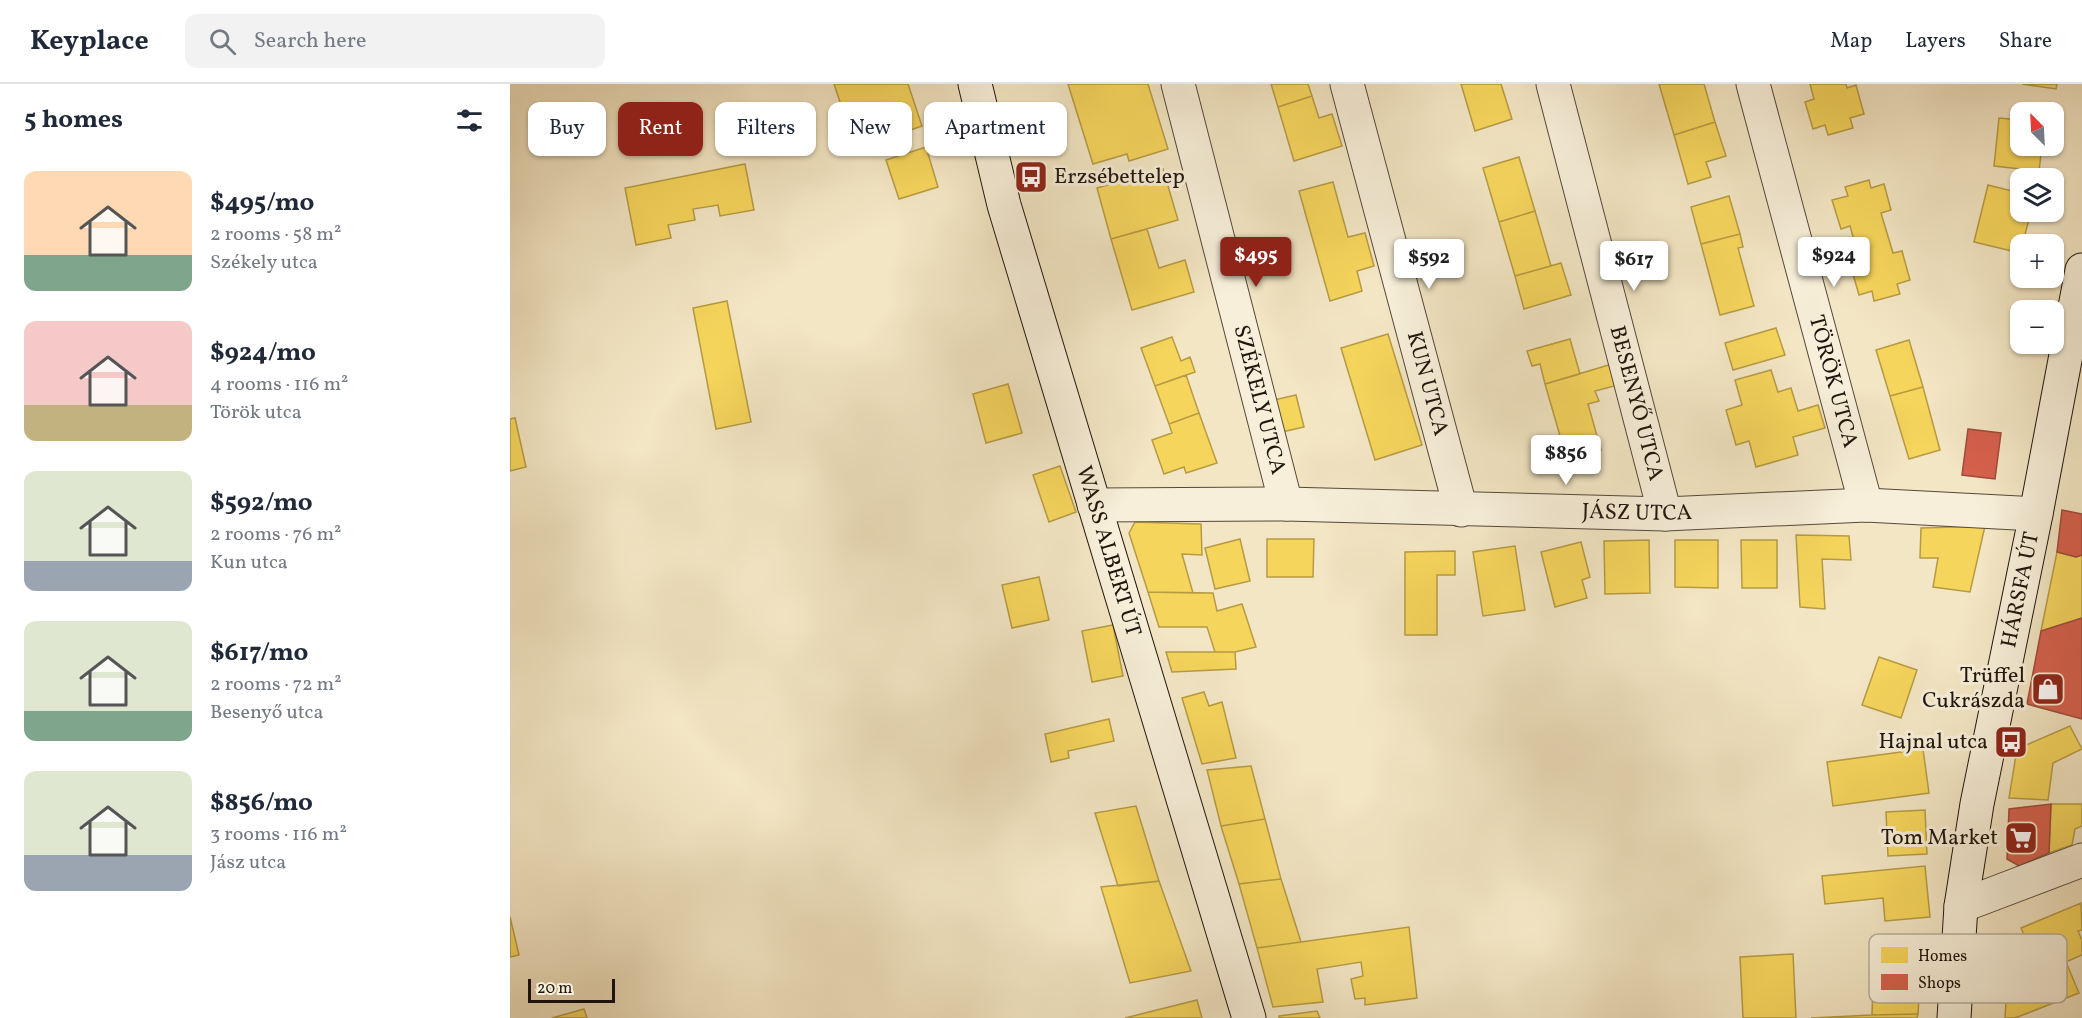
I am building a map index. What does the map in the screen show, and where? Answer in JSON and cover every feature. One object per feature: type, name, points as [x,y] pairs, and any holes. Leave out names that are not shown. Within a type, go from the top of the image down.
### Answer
[{"type":"street","name":"WASS ALBERT ÚT","points":[[975,84],[1004,205],[1249,1018]]},
{"type":"street","name":"SZÉKELY UTCA","points":[[1178,84],[1286,504]]},
{"type":"street","name":"KUN UTCA","points":[[1347,84],[1461,510]]},
{"type":"street","name":"BESENYŐ UTCA","points":[[1553,84],[1665,514]]},
{"type":"street","name":"TÖRÖK UTCA","points":[[1753,84],[1866,505]]},
{"type":"street","name":"HÁRSFA ÚT","points":[[1959,934],[1961,906],[1977,804],[2036,514],[2082,270]]},
{"type":"street","name":"JÁSZ UTCA","points":[[1095,505],[1286,504],[1665,514],[1866,505],[2036,514]]},
{"type":"street","points":[[1961,906],[2082,860]]},
{"type":"street","name":"HÁRSFA ÚT","points":[[1954,1018],[1955,1003]]},
{"type":"building: Homes","points":[[834,84],[908,84],[922,126],[912,129],[912,102],[840,102]]},
{"type":"building: Homes","points":[[1068,84],[1148,84],[1168,149],[1129,161],[1127,154],[1093,164]]},
{"type":"building: Homes","points":[[1271,84],[1308,84],[1312,96],[1278,107]]},
{"type":"building: Homes","points":[[1461,84],[1501,84],[1512,119],[1475,131]]},
{"type":"building: Homes","points":[[1659,84],[1704,84],[1715,122],[1674,135]]},
{"type":"building: Homes","points":[[1810,84],[1846,84],[1847,88],[1856,85],[1864,114],[1850,118],[1853,128],[1828,135],[1825,125],[1813,129],[1805,102],[1814,99]]},
{"type":"building: Homes","points":[[2022,84],[2057,84],[2056,89]]},
{"type":"building: Homes","points":[[1312,96],[1319,118],[1332,114],[1342,146],[1294,161],[1278,107]]},
{"type":"building: Homes","points":[[1999,118],[2010,119],[2010,156],[2041,156],[2039,168],[1994,166]]},
{"type":"building: Homes","points":[[1715,122],[1726,156],[1706,162],[1711,177],[1688,184],[1674,135]]},
{"type":"building: Homes","points":[[924,148],[924,156],[929,156],[938,187],[899,199],[886,160],[898,156],[912,156],[912,152]]},
{"type":"building: Homes","points":[[1519,157],[1535,211],[1499,222],[1483,168]]},
{"type":"building: Homes","points":[[745,164],[754,210],[720,216],[718,205],[693,209],[695,220],[668,225],[671,238],[636,245],[625,188]]},
{"type":"building: Homes","points":[[1163,169],[1178,220],[1111,239],[1097,188]]},
{"type":"building: Homes","points":[[1869,180],[1871,188],[1884,184],[1891,210],[1881,213],[1893,253],[1902,251],[1910,280],[1897,284],[1900,294],[1874,301],[1872,291],[1859,295],[1851,267],[1861,265],[1850,226],[1841,229],[1832,200],[1848,196],[1845,187]]},
{"type":"building: Homes","points":[[1333,182],[1348,237],[1365,233],[1374,266],[1357,271],[1362,291],[1330,301],[1299,191]]},
{"type":"building: Homes","points":[[1988,185],[2010,190],[2010,222],[2028,222],[2025,234],[2010,234],[2010,251],[1974,242]]},
{"type":"building: Homes","points":[[1729,196],[1740,234],[1701,244],[1691,207]]},
{"type":"building: Homes","points":[[1535,211],[1551,266],[1515,276],[1499,222]]},
{"type":"building: Homes","points":[[1147,229],[1159,268],[1185,260],[1194,292],[1132,310],[1111,239]]},
{"type":"building: Homes","points":[[1740,234],[1743,247],[1738,248],[1754,306],[1720,315],[1701,244]]},
{"type":"building: Homes","points":[[1561,263],[1571,295],[1524,309],[1515,276]]},
{"type":"building: Homes","points":[[727,301],[751,422],[716,429],[693,308]]},
{"type":"building: Homes","points":[[1776,328],[1785,355],[1733,370],[1725,343]]},
{"type":"building: Homes","points":[[1388,334],[1422,445],[1375,460],[1341,348]]},
{"type":"building: Homes","points":[[1172,337],[1181,361],[1190,357],[1195,372],[1155,386],[1141,348]]},
{"type":"building: Homes","points":[[1570,339],[1580,374],[1545,384],[1540,364],[1532,366],[1527,351]]},
{"type":"building: Homes","points":[[1909,340],[1923,387],[1890,396],[1876,350]]},
{"type":"building: Homes","points":[[1612,364],[1618,385],[1595,391],[1599,401],[1588,404],[1601,450],[1567,460],[1545,384]]},
{"type":"building: Homes","points":[[1771,370],[1778,392],[1791,388],[1798,411],[1818,405],[1825,428],[1793,437],[1798,455],[1756,467],[1749,441],[1736,445],[1726,410],[1742,405],[1735,380]]},
{"type":"building: Homes","points":[[1186,375],[1199,413],[1169,424],[1155,386]]},
{"type":"building: Homes","points":[[1008,384],[1022,433],[986,443],[973,394]]},
{"type":"building: Homes","points":[[1923,387],[1940,450],[1909,459],[1890,396]]},
{"type":"building: Homes","points":[[1296,395],[1304,427],[1282,432],[1274,400]]},
{"type":"building: Homes","points":[[1199,413],[1217,463],[1186,473],[1184,467],[1164,474],[1152,440],[1172,433],[1169,424]]},
{"type":"building: Homes","points":[[515,418],[526,467],[510,471],[510,419]]},
{"type":"building: Homes","points":[[1060,466],[1076,512],[1049,522],[1033,475]]},
{"type":"building: Homes","points":[[1135,522],[1201,524],[1202,555],[1182,554],[1193,593],[1148,592],[1129,533]]},
{"type":"building: Homes","points":[[1985,526],[1970,592],[1933,587],[1938,558],[1920,558],[1921,528]]},
{"type":"building: Homes","points":[[1796,535],[1849,536],[1851,560],[1822,559],[1825,609],[1800,607]]},
{"type":"building: Homes","points":[[1240,539],[1250,581],[1215,589],[1205,548]]},
{"type":"building: Homes","points":[[1267,539],[1314,539],[1313,577],[1267,577]]},
{"type":"building: Homes","points":[[1649,540],[1650,593],[1605,594],[1604,541]]},
{"type":"building: Homes","points":[[1675,540],[1718,540],[1718,588],[1675,587]]},
{"type":"building: Homes","points":[[1741,540],[1777,540],[1777,588],[1742,588]]},
{"type":"building: Homes","points":[[1581,542],[1590,577],[1582,580],[1587,598],[1555,607],[1541,552]]},
{"type":"building: Homes","points":[[1515,546],[1525,610],[1483,616],[1473,552]]},
{"type":"building: Homes","points":[[1455,551],[1455,575],[1437,575],[1437,635],[1405,635],[1405,552]]},
{"type":"building: Homes","points":[[2057,552],[2076,557],[2082,555],[2082,618],[2041,631]]},
{"type":"building: Homes","points":[[1039,577],[1049,620],[1012,628],[1002,585]]},
{"type":"building: Homes","points":[[1148,592],[1213,593],[1217,611],[1242,604],[1256,647],[1235,652],[1215,652],[1207,627],[1159,627]]},
{"type":"building: Homes","points":[[1113,625],[1123,676],[1092,682],[1082,631]]},
{"type":"building: Homes","points":[[1166,652],[1235,652],[1236,669],[1172,672]]},
{"type":"building: Homes","points":[[1879,657],[1917,670],[1901,718],[1862,705]]},
{"type":"building: Homes","points":[[1204,692],[1209,706],[1222,702],[1236,758],[1202,764],[1182,698]]},
{"type":"building: Homes","points":[[1109,719],[1114,741],[1068,751],[1069,758],[1051,762],[1045,734]]},
{"type":"building: Homes","points":[[2070,726],[2082,749],[2053,763],[2048,800],[2009,798],[2017,749]]},
{"type":"building: Homes","points":[[1923,749],[1929,793],[1833,806],[1827,762]]},
{"type":"building: Homes","points":[[1251,766],[1265,819],[1221,826],[1207,770]]},
{"type":"building: Homes","points":[[2051,804],[2082,804],[2082,826],[2075,829],[2072,845],[2049,853]]},
{"type":"building: Homes","points":[[1136,806],[1159,881],[1118,886],[1095,813]]},
{"type":"building: Homes","points":[[1925,810],[1927,854],[1888,856],[1886,812]]},
{"type":"building: Homes","points":[[1265,819],[1281,879],[1239,884],[1221,826]]},
{"type":"building: Homes","points":[[1925,866],[1930,917],[1885,921],[1883,898],[1825,904],[1822,876]]},
{"type":"building: Homes","points":[[1281,879],[1301,942],[1257,948],[1239,884]]},
{"type":"building: Homes","points":[[1159,881],[1191,971],[1130,983],[1101,887]]},
{"type":"building: Homes","points":[[2081,903],[2082,930],[2078,931],[2082,940],[2082,955],[2067,962],[2067,934],[2024,934],[2021,928]]},
{"type":"building: Homes","points":[[510,917],[519,955],[510,957]]},
{"type":"building: Homes","points":[[1409,927],[1417,998],[1365,1005],[1365,998],[1355,999],[1351,979],[1363,976],[1361,962],[1317,969],[1323,1002],[1273,1007],[1257,948]]},
{"type":"building: Homes","points":[[1793,954],[1796,1018],[1743,1018],[1740,957]]},
{"type":"building: Homes","points":[[2067,964],[2079,993],[2067,998]]},
{"type":"building: Homes","points":[[1197,1000],[1202,1018],[1125,1018]]},
{"type":"building: Homes","points":[[1872,1003],[1919,1003],[1918,1014],[1872,1015]]},
{"type":"building: Homes","points":[[2006,1003],[2053,1003],[2015,1018],[2005,1018]]},
{"type":"building: Homes","points":[[584,1009],[587,1018],[552,1018]]},
{"type":"building: Homes","points":[[1317,1011],[1320,1018],[1279,1018],[1279,1016]]},
{"type":"building: Homes","points":[[1918,1014],[1917,1018],[1811,1018],[1872,1015]]},
{"type":"building: Shops","points":[[1968,429],[2001,433],[1995,479],[1962,475]]},
{"type":"building: Shops","points":[[2062,510],[2082,514],[2082,555],[2076,557],[2057,552]]},
{"type":"building: Shops","points":[[2082,618],[2082,719],[2027,704],[2041,631]]},
{"type":"building: Shops","points":[[2051,804],[2049,853],[2019,866],[2007,859],[2009,809]]},
{"type":"place","name":"Erzsébettelep","points":[[1031,177]]},
{"type":"place","name":"Trüffel Cukrászda","points":[[2048,689]]},
{"type":"place","name":"Hajnal utca","points":[[2011,742]]},
{"type":"place","name":"Tom Market","points":[[2021,838]]}]
